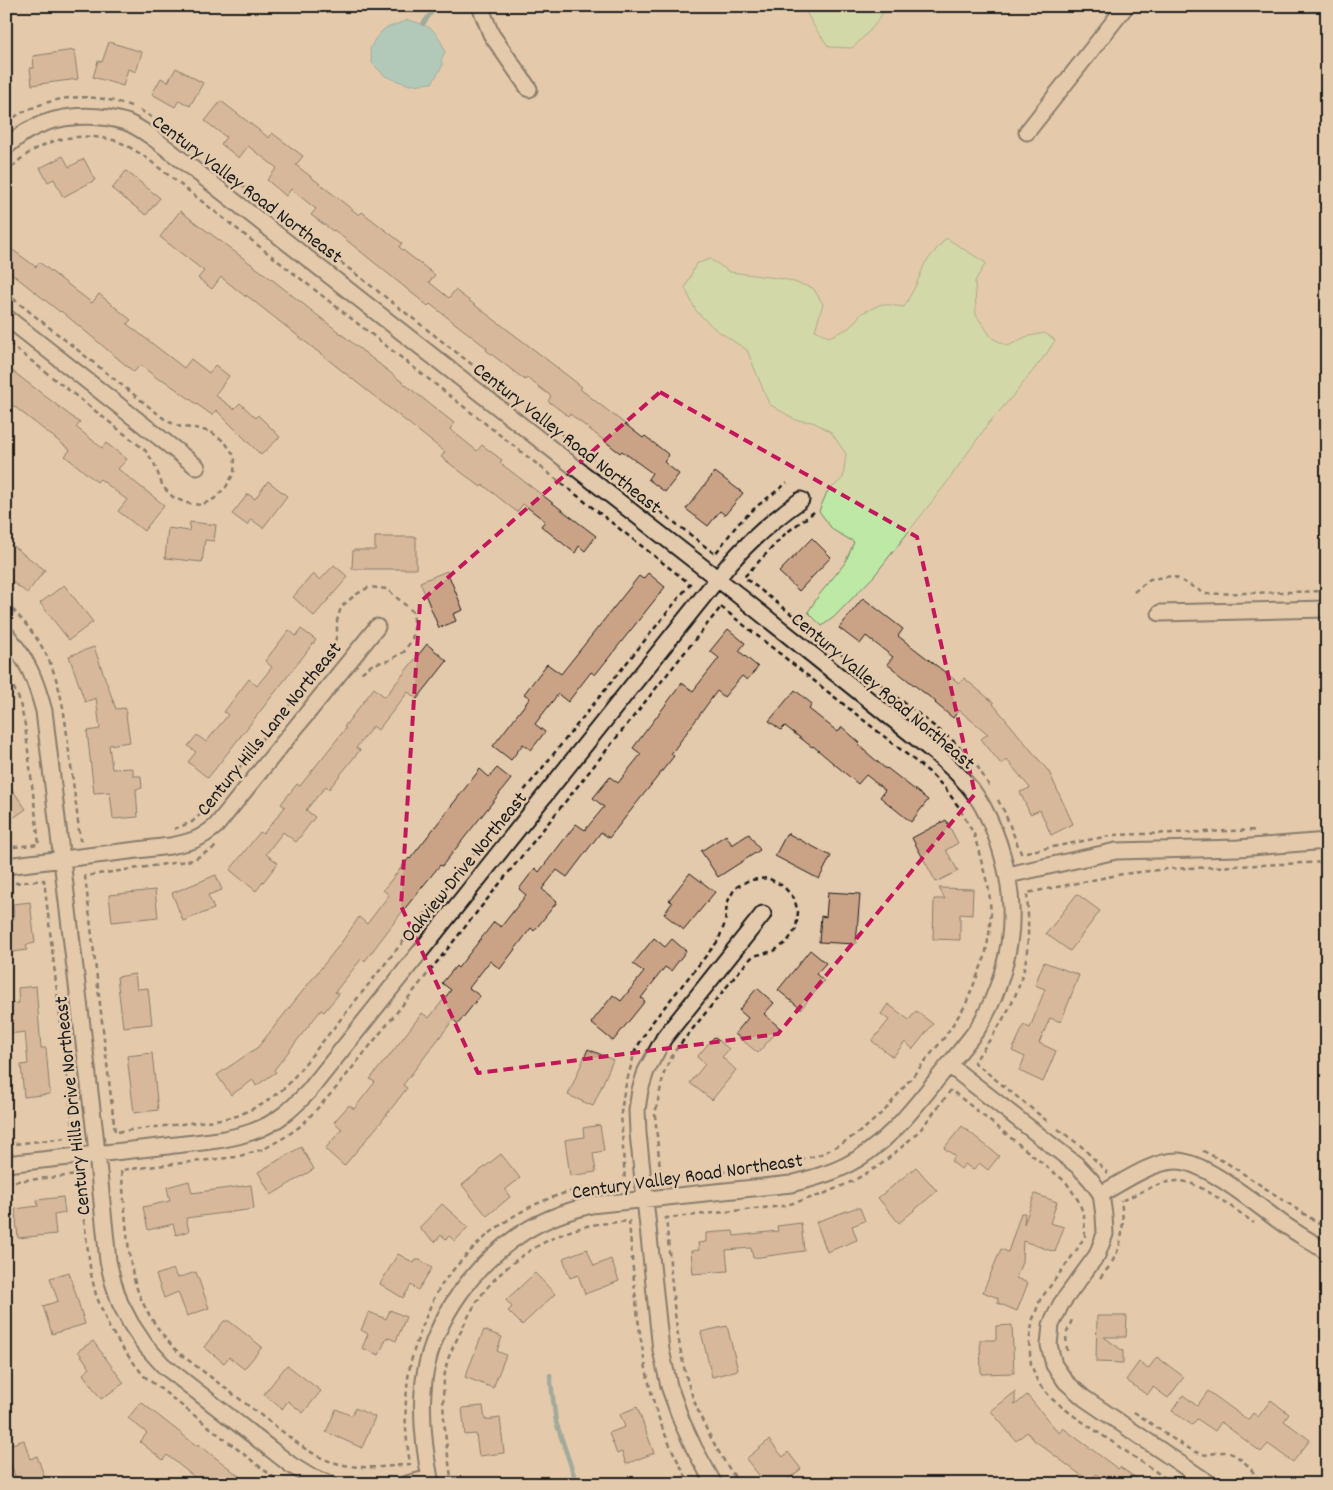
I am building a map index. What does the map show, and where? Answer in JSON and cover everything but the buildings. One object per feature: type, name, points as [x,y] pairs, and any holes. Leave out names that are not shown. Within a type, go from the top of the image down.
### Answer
[{"type":"street","points":[[480,6],[491,34],[529,89]]},
{"type":"street","points":[[1027,132],[1126,6]]},
{"type":"street","name":"Century Valley Road Northeast","points":[[6,148],[30,129],[51,121],[85,116],[126,122],[140,129],[164,146],[718,579],[936,753],[968,785],[982,806],[993,828],[1008,875],[1011,908],[1010,931],[1006,957],[999,982],[989,1006],[977,1028],[949,1065],[900,1125],[879,1144],[844,1167],[791,1184],[591,1205],[571,1211],[549,1219],[524,1232],[486,1263],[455,1300],[431,1349],[425,1374],[422,1400],[423,1428],[431,1481]]},
{"type":"street","points":[[6,317],[197,467]]},
{"type":"street","name":"Oakview Drive Northeast","points":[[6,1164],[98,1155],[240,1135],[254,1132],[268,1125],[295,1106],[747,544],[777,517],[801,500]]},
{"type":"street","points":[[1160,613],[1327,609]]},
{"type":"street","name":"Century Hills Lane Northeast","points":[[6,866],[170,846],[202,838],[216,826],[376,627]]},
{"type":"street","name":"Century Hills Drive Northeast","points":[[6,634],[28,664],[37,685],[44,711],[98,1155],[108,1261],[120,1303],[145,1345],[163,1364],[291,1464],[309,1476],[330,1484]]},
{"type":"street","points":[[1008,875],[1116,851],[1238,848],[1327,841]]},
{"type":"street","points":[[714,1484],[682,1422],[669,1386],[661,1350],[637,1110],[640,1090],[646,1071],[664,1038],[763,914]]},
{"type":"street","points":[[949,1065],[1078,1166],[1101,1194],[1105,1234],[1097,1255],[1061,1304],[1051,1325],[1048,1345],[1054,1365],[1066,1382],[1084,1398],[1210,1484]]},
{"type":"street","points":[[1101,1194],[1139,1173],[1160,1164],[1178,1161],[1200,1167],[1327,1252]]},
{"type":"street","points":[[407,1484],[431,1481]]},
{"type":"path","points":[[6,174],[29,153],[50,142],[67,137],[90,136],[117,141],[144,156],[690,584],[287,1086],[264,1104],[236,1116],[215,1120],[115,1132],[85,876]]},
{"type":"path","points":[[715,554],[738,525],[757,506],[787,483]]},
{"type":"path","points":[[744,577],[786,533],[814,512]]},
{"type":"path","points":[[1134,592],[1150,579],[1173,576],[1206,594],[1327,591]]},
{"type":"path","points":[[660,1180],[783,1164],[819,1155],[843,1143],[864,1129],[886,1109],[911,1079],[944,1038],[965,1006],[985,957],[989,934],[991,914],[989,890],[981,855],[974,834],[945,788],[929,772],[721,607]]},
{"type":"path","points":[[6,671],[19,698],[25,725],[39,844],[6,848]]},
{"type":"path","points":[[1027,893],[1123,874],[1168,869],[1327,862]]},
{"type":"path","points":[[6,884],[44,880],[74,1137],[6,1145]]},
{"type":"path","points":[[121,1170],[132,1271],[147,1310],[166,1340],[179,1353],[296,1442],[320,1458],[336,1463],[367,1468],[410,1464]]},
{"type":"path","points":[[6,1182],[78,1175]]},
{"type":"path","points":[[1121,1201],[1157,1186],[1182,1181],[1206,1191],[1254,1223]]},
{"type":"path","points":[[666,1218],[679,1338],[691,1394],[720,1454],[740,1484]]},
{"type":"path","points":[[452,1484],[444,1424],[446,1366],[456,1342],[485,1290],[509,1265],[529,1251],[560,1235],[585,1226],[629,1221]]},
{"type":"path","points":[[1100,1279],[1116,1255]]},
{"type":"path","points":[[1319,1265],[1327,1271]]},
{"type":"path","points":[[1067,1354],[1066,1335],[1073,1316]]},
{"type":"path","points":[[1127,1407],[1190,1449],[1205,1456],[1225,1451],[1237,1457],[1252,1468],[1260,1484]]},
{"type":"highlighted area","points":[[660,392],[917,537],[975,794],[778,1034],[478,1073],[401,906],[420,602]]},
{"type":"green space","points":[[803,6],[886,6],[876,24],[852,48],[829,47],[813,25]]},
{"type":"green space","points":[[946,238],[986,263],[975,281],[976,315],[992,338],[1008,346],[1025,337],[1045,333],[1055,340],[1012,397],[988,424],[945,485],[874,576],[834,617],[822,626],[808,612],[845,563],[854,542],[833,530],[819,511],[827,492],[843,478],[846,454],[831,432],[813,422],[796,420],[769,404],[747,350],[715,329],[696,311],[685,288],[696,264],[710,259],[730,272],[784,279],[813,288],[823,304],[815,330],[829,337],[849,328],[862,313],[882,304],[904,307],[925,263]]},
{"type":"water","points":[[408,20],[428,27],[436,33],[442,44],[445,52],[441,61],[443,65],[432,83],[410,85],[395,80],[385,76],[372,63],[370,49],[375,39],[384,29]]},
{"type":"waterway","points":[[423,24],[436,6]]},
{"type":"waterway","points":[[550,1375],[556,1422],[577,1484]]}]
